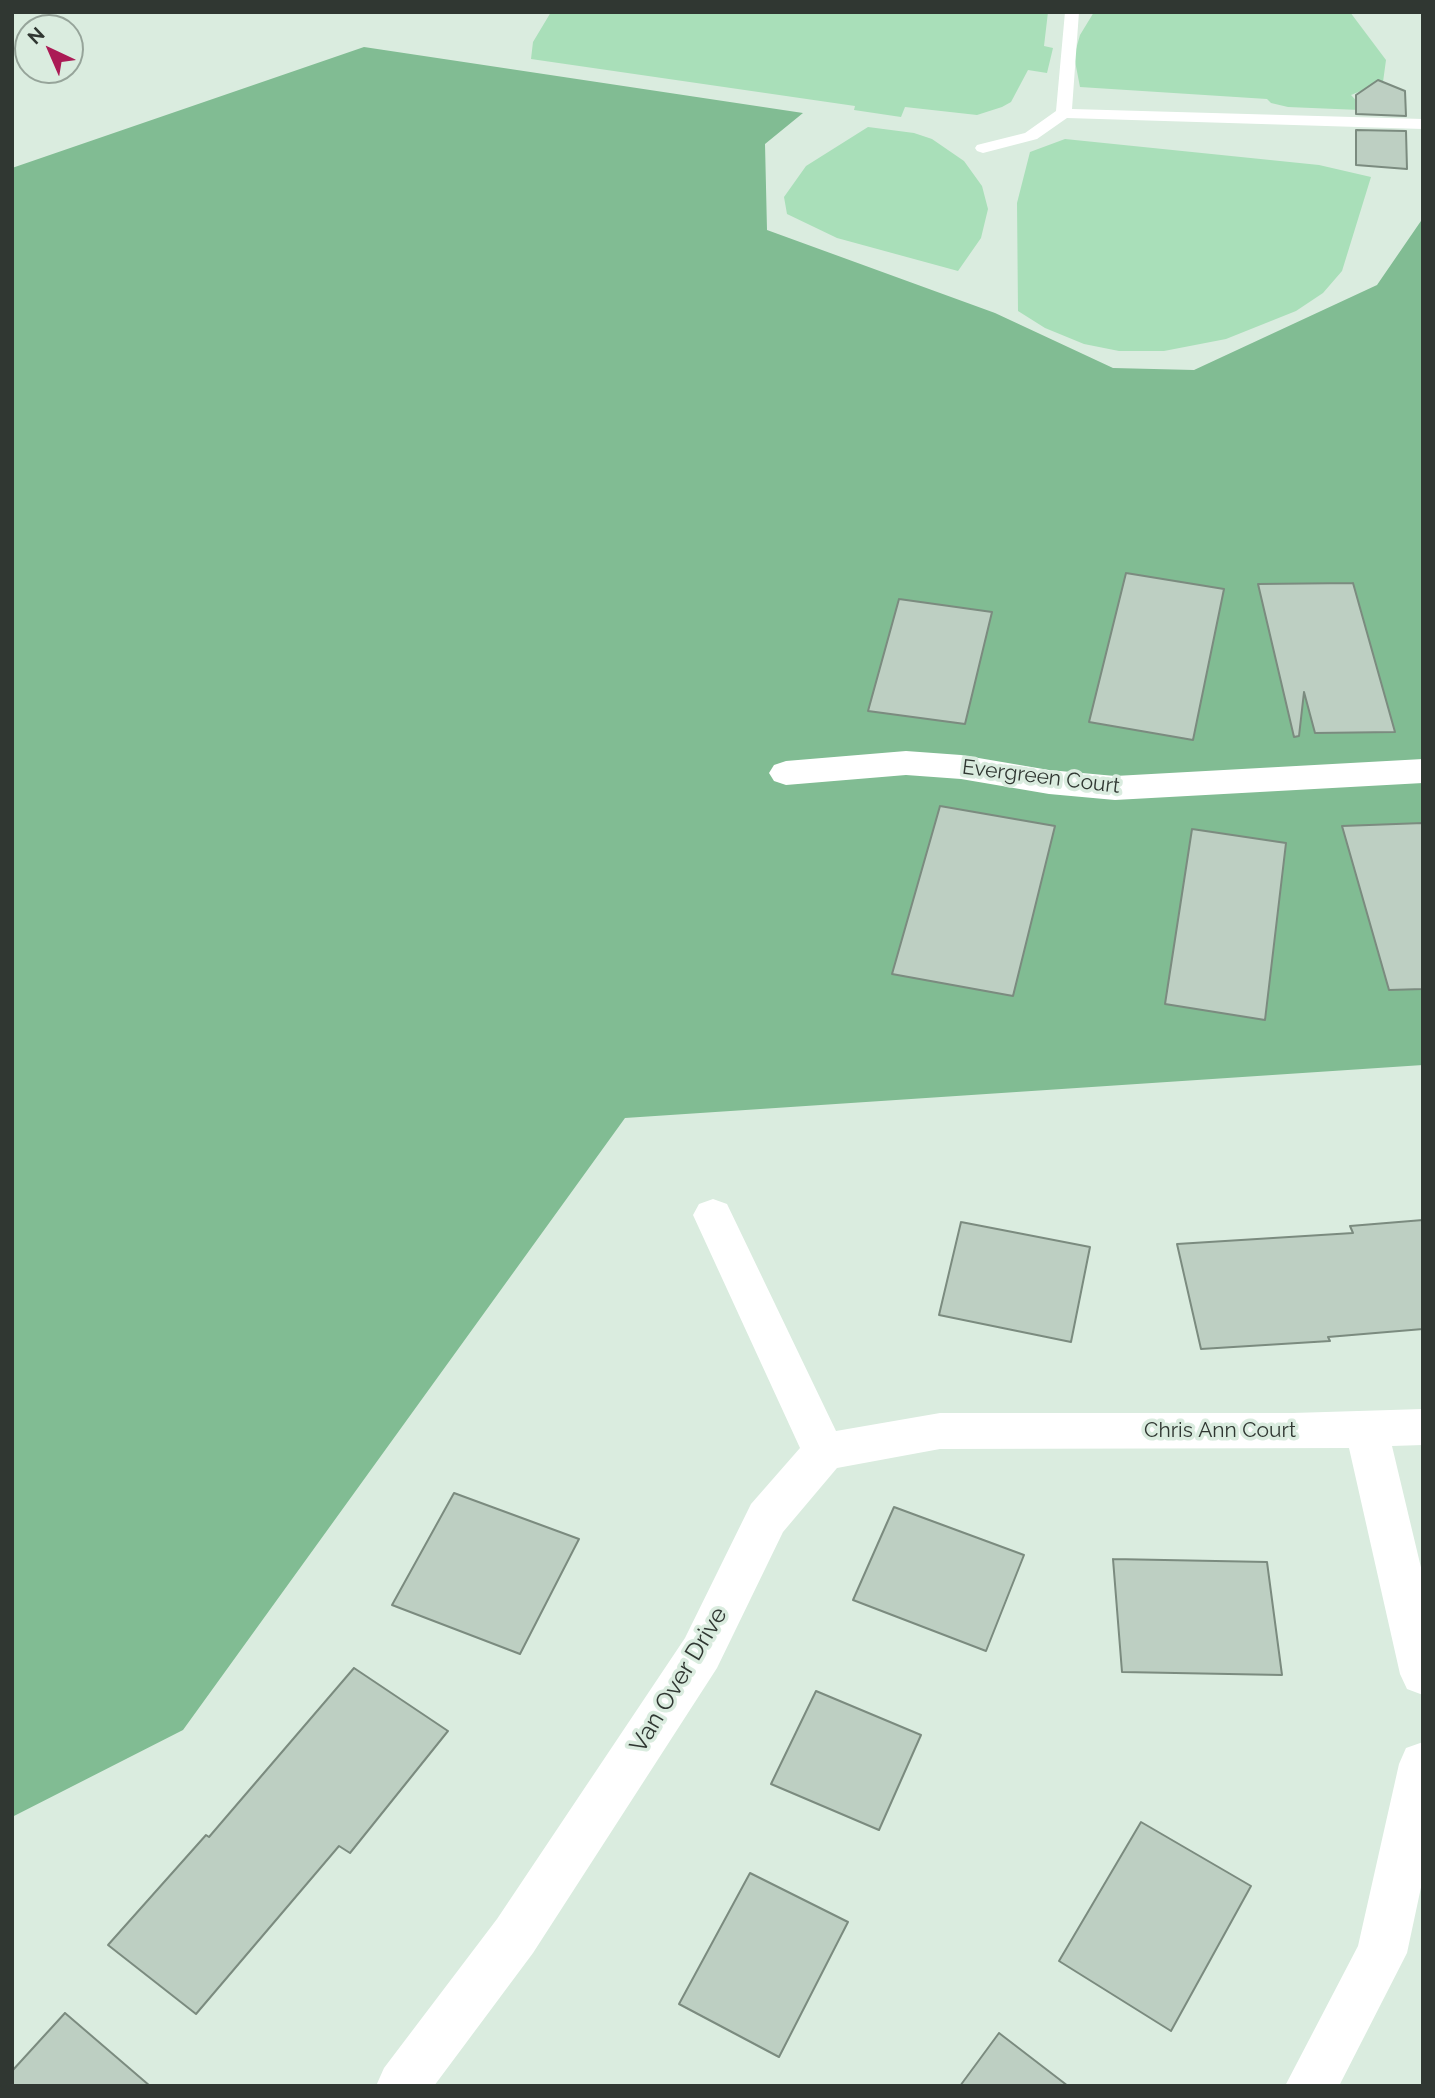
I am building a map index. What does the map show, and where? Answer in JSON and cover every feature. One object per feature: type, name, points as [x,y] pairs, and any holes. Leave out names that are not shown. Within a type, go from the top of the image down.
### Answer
[{"type":"street","name":"Evergreen Court","points":[[786,773],[906,763],[961,767],[1049,782],[1115,788],[1423,771]]},
{"type":"street","points":[[713,1215],[824,1452]]},
{"type":"street","name":"Chris Ann Court","points":[[824,1452],[940,1431],[1423,1427]]},
{"type":"street","points":[[1366,1429],[1423,1674]]},
{"type":"street","name":"Van Over Drive","points":[[401,2086],[515,1936],[701,1653],[767,1518],[824,1452]]},
{"type":"street","points":[[1311,2086],[1382,1953],[1423,1765]]},
{"type":"lane","points":[[1064,113],[1072,12]]},
{"type":"lane","points":[[983,148],[1031,136],[1064,113],[1423,124]]},
{"type":"green space","points":[[551,12],[1048,12],[1044,46],[1053,48],[1047,73],[1028,70],[1011,102],[1002,107],[977,115],[905,107],[901,117],[854,110],[855,106],[531,59],[533,42]]},
{"type":"green space","points":[[1094,12],[1350,12],[1386,60],[1383,82],[1351,95],[1368,113],[1360,110],[1288,107],[1271,103],[1267,99],[1080,87],[1074,56],[1080,35]]},
{"type":"green space","points":[[364,47],[803,113],[765,144],[767,230],[995,313],[1113,368],[1194,370],[1377,285],[1423,218],[1423,1065],[625,1118],[183,1730],[12,1817],[12,168]]},
{"type":"green space","points":[[868,127],[914,133],[932,139],[964,161],[982,186],[988,209],[981,238],[958,271],[837,238],[787,214],[784,197],[806,166]]},
{"type":"green space","points":[[1065,139],[1319,165],[1371,177],[1342,271],[1323,293],[1296,311],[1226,339],[1164,351],[1119,351],[1084,344],[1045,328],[1018,311],[1017,203],[1030,152]]},
{"type":"building","points":[[1378,80],[1405,91],[1406,116],[1356,114],[1356,95]]},
{"type":"building","points":[[1356,130],[1406,131],[1407,169],[1356,165]]},
{"type":"building","points":[[1126,573],[1224,589],[1193,740],[1089,722]]},
{"type":"building","points":[[1353,583],[1395,732],[1315,733],[1304,692],[1299,736],[1294,737],[1258,584]]},
{"type":"building","points":[[899,599],[992,612],[965,724],[868,711]]},
{"type":"building","points":[[940,806],[1055,826],[1013,996],[892,974]]},
{"type":"building","points":[[1423,823],[1423,989],[1389,990],[1342,826]]},
{"type":"building","points":[[1192,829],[1286,843],[1265,1020],[1165,1004]]},
{"type":"building","points":[[1423,1220],[1423,1329],[1328,1337],[1330,1341],[1201,1349],[1177,1244],[1353,1233],[1350,1226]]},
{"type":"building","points":[[961,1222],[1090,1247],[1071,1342],[939,1315]]},
{"type":"building","points":[[454,1493],[579,1539],[520,1654],[392,1605]]},
{"type":"building","points":[[894,1507],[1024,1555],[986,1651],[853,1600]]},
{"type":"building","points":[[1113,1559],[1267,1562],[1282,1675],[1122,1672]]},
{"type":"building","points":[[354,1668],[448,1731],[350,1853],[339,1846],[196,2014],[108,1945],[206,1835],[209,1837]]},
{"type":"building","points":[[816,1691],[921,1735],[879,1830],[771,1784]]},
{"type":"building","points":[[1141,1822],[1251,1886],[1171,2031],[1059,1961]]},
{"type":"building","points":[[750,1873],[848,1922],[779,2057],[679,2004]]},
{"type":"building","points":[[65,2013],[150,2086],[12,2086],[12,2071]]},
{"type":"building","points":[[999,2033],[1068,2086],[960,2086]]}]
